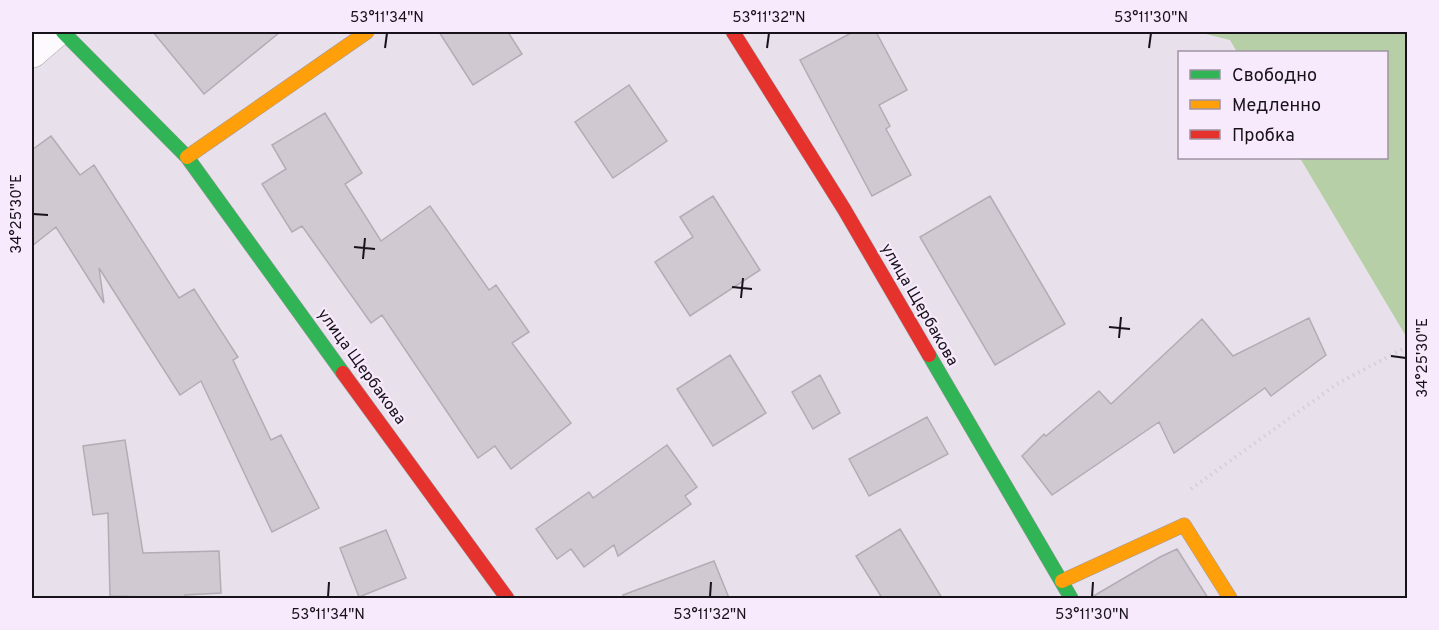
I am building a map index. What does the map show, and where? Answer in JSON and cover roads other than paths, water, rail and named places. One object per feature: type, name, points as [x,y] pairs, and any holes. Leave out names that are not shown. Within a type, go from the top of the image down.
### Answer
[{"type":"street","points":[[32,51],[54,32]]},
{"type":"street","name":"улица Щербакова","points":[[63,32],[187,157],[507,598]]},
{"type":"street","points":[[187,157],[367,32]]},
{"type":"street","name":"улица Щербакова","points":[[733,32],[844,209],[1071,598]]},
{"type":"street","points":[[1062,581],[1184,525],[1230,598]]}]
